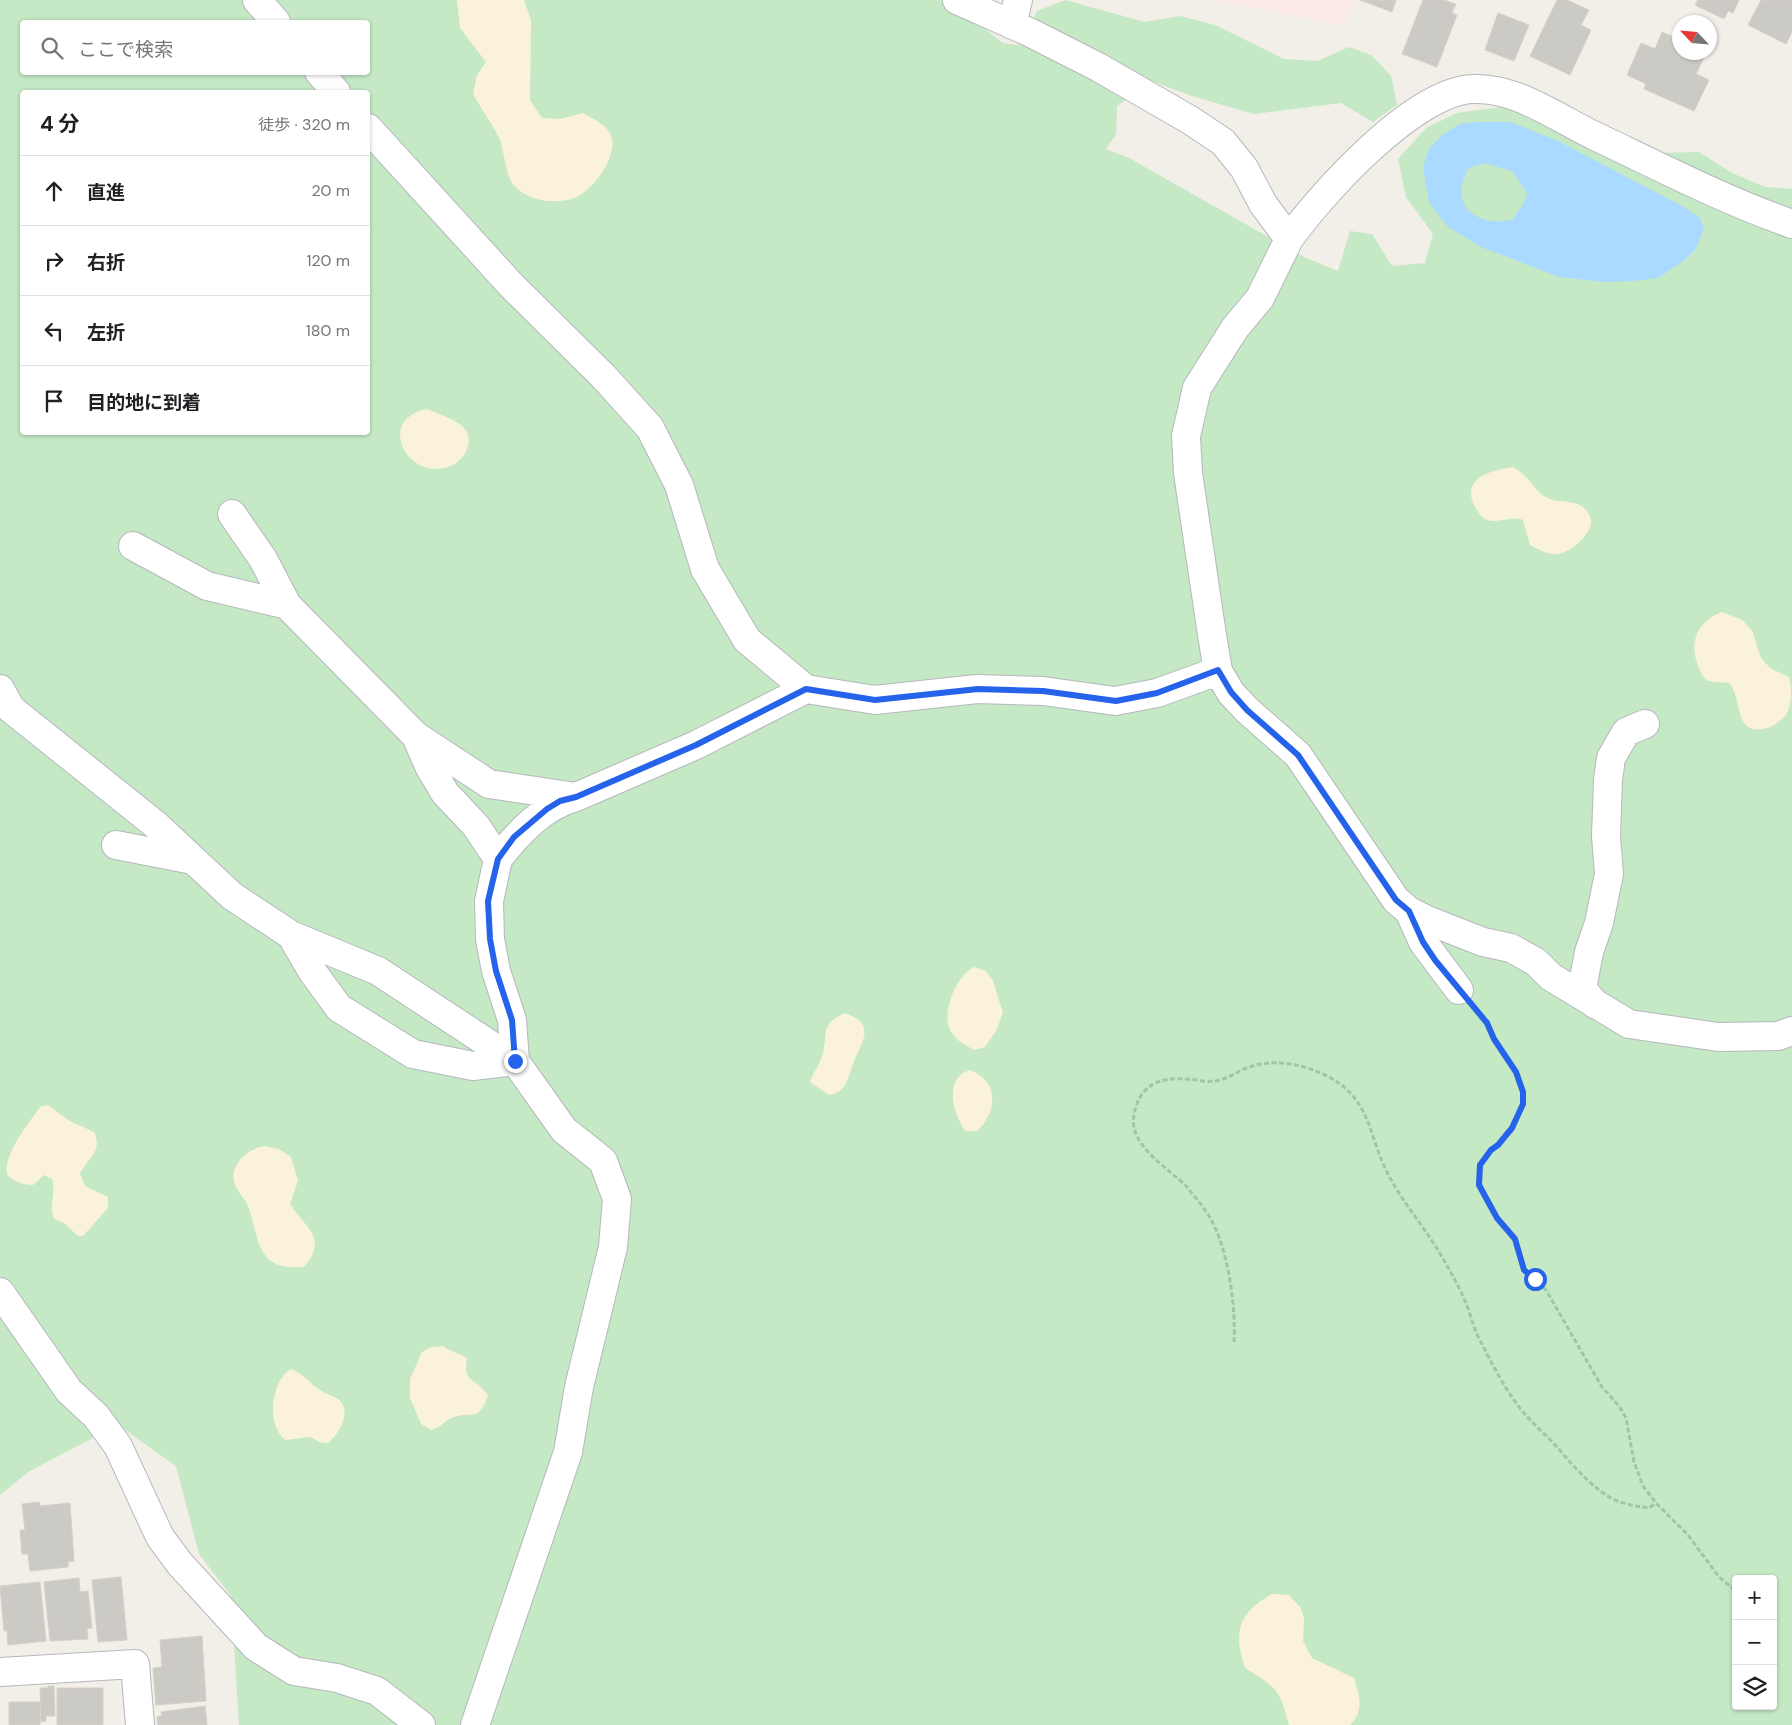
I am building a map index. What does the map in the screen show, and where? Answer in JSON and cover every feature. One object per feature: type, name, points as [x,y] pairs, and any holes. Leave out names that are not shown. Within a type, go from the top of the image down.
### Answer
[{"type":"street","points":[[257,0],[274,20]]},
{"type":"street","points":[[957,0],[1015,12],[1098,67],[1190,120],[1223,142],[1244,168],[1263,204],[1289,239]]},
{"type":"street","points":[[322,75],[334,90]]},
{"type":"street","points":[[1792,224],[1747,208],[1516,96],[1474,89],[1450,93],[1421,109],[1386,134],[1312,208],[1289,239],[1260,298],[1234,328],[1197,388],[1186,436],[1188,473],[1218,670],[1231,692],[1247,710],[1298,755],[1396,900],[1409,911],[1483,942],[1511,948],[1536,962],[1551,977],[1629,1024],[1718,1037],[1778,1036],[1792,1031]]},
{"type":"street","points":[[370,130],[512,286],[604,377],[650,428],[679,485],[705,569],[714,585],[748,640],[806,689],[875,700],[978,689],[1043,691],[1116,701],[1157,693],[1218,670]]},
{"type":"street","points":[[232,514],[263,559],[287,605],[416,736],[489,784],[576,797]]},
{"type":"street","points":[[133,546],[207,586],[287,605]]},
{"type":"street","points":[[0,689],[11,709],[156,824],[232,896],[291,935],[378,971],[515,1061],[564,1130],[603,1161],[616,1200],[613,1247],[579,1387],[568,1452],[475,1725]]},
{"type":"street","points":[[515,1061],[512,1020],[496,971],[490,939],[488,901],[498,859],[514,837],[547,809],[560,801],[576,797],[696,745],[806,689]]},
{"type":"street","points":[[1596,1005],[1582,989],[1589,952],[1599,923],[1609,874],[1606,836],[1611,758],[1626,732],[1646,724]]},
{"type":"street","points":[[416,736],[429,766],[445,794],[476,826],[498,859]]},
{"type":"street","points":[[116,846],[193,860]]},
{"type":"street","points":[[1409,911],[1423,942],[1459,990]]},
{"type":"street","points":[[291,935],[312,971],[339,1008],[412,1054],[473,1066],[515,1061]]},
{"type":"street","points":[[0,1292],[68,1391],[96,1416],[118,1446],[160,1537],[180,1564],[256,1647],[294,1671],[337,1678],[377,1691],[420,1725]]},
{"type":"street","points":[[0,1672],[135,1664],[140,1725]]},
{"type":"path","points":[[1459,990],[1487,1023],[1494,1039],[1516,1072],[1523,1092],[1523,1104],[1512,1128],[1480,1165],[1479,1185],[1497,1218],[1515,1239],[1524,1270],[1546,1290],[1602,1387],[1619,1406],[1626,1418],[1638,1474],[1643,1486],[1656,1503],[1688,1535],[1719,1577],[1732,1587]]},
{"type":"path","points":[[1234,1342],[1235,1325],[1226,1261],[1220,1238],[1209,1216],[1188,1189],[1141,1143],[1133,1118],[1141,1094],[1156,1082],[1188,1078],[1217,1082],[1227,1079],[1242,1069],[1268,1062],[1297,1065],[1326,1076],[1356,1097],[1373,1133],[1385,1169],[1441,1254],[1460,1289],[1479,1340],[1506,1387],[1526,1416],[1586,1479],[1610,1498],[1628,1505],[1649,1508],[1656,1503]]},
{"type":"shaded area","points":[[1214,0],[1353,0],[1344,25]]},
{"type":"green space","points":[[0,0],[975,0],[978,24],[1003,43],[1024,46],[1037,11],[1065,0],[1145,22],[1180,16],[1215,25],[1284,59],[1317,61],[1349,47],[1371,55],[1391,76],[1397,105],[1373,122],[1341,103],[1254,114],[1192,96],[1152,81],[1117,106],[1116,134],[1106,149],[1129,158],[1304,257],[1338,271],[1350,231],[1372,234],[1392,266],[1425,263],[1433,234],[1406,197],[1398,159],[1426,128],[1457,113],[1507,106],[1659,153],[1699,152],[1732,173],[1765,187],[1792,189],[1792,1725],[239,1725],[231,1596],[199,1554],[176,1466],[125,1430],[108,1430],[28,1472],[0,1495]]},
{"type":"sand","points":[[457,0],[524,0],[531,20],[530,100],[542,118],[560,119],[583,113],[602,124],[610,133],[612,151],[608,161],[596,181],[581,195],[566,200],[539,200],[523,193],[511,181],[500,140],[473,94],[477,75],[486,62],[460,28]]},
{"type":"sand","points":[[427,409],[458,423],[468,433],[469,440],[466,452],[451,466],[433,469],[420,465],[409,457],[403,447],[400,435],[403,424],[412,415]]},
{"type":"sand","points":[[1512,467],[1523,474],[1544,496],[1550,499],[1578,504],[1586,510],[1591,522],[1586,535],[1580,541],[1567,551],[1552,554],[1530,545],[1523,520],[1490,521],[1479,514],[1471,494],[1472,486],[1476,480],[1497,470]]},
{"type":"sand","points":[[1722,612],[1742,620],[1752,630],[1761,658],[1770,668],[1789,677],[1791,697],[1788,711],[1776,724],[1763,729],[1754,729],[1747,726],[1740,714],[1736,697],[1729,683],[1709,681],[1703,677],[1695,656],[1695,640],[1707,620]]},
{"type":"sand","points":[[974,967],[986,971],[993,981],[1003,1013],[996,1031],[985,1047],[974,1050],[960,1042],[952,1034],[948,1022],[948,1013],[952,994],[957,985],[968,971]]},
{"type":"sand","points":[[845,1013],[861,1023],[864,1029],[863,1041],[846,1084],[840,1091],[829,1095],[810,1082],[822,1056],[828,1026],[837,1017]]},
{"type":"sand","points":[[970,1070],[986,1082],[992,1098],[989,1115],[977,1131],[965,1131],[954,1106],[953,1088],[956,1080]]},
{"type":"sand","points":[[48,1105],[68,1120],[94,1132],[96,1139],[96,1150],[80,1174],[85,1186],[108,1197],[108,1208],[83,1236],[78,1236],[64,1223],[54,1219],[52,1213],[54,1190],[52,1179],[44,1175],[33,1185],[29,1185],[20,1183],[8,1176],[8,1160],[17,1141],[41,1106]]},
{"type":"sand","points":[[265,1146],[279,1149],[291,1157],[298,1181],[290,1204],[308,1227],[315,1240],[311,1257],[304,1267],[289,1267],[277,1264],[263,1252],[248,1205],[234,1182],[235,1169],[242,1158],[247,1153]]},
{"type":"sand","points":[[443,1346],[467,1358],[468,1376],[488,1395],[481,1410],[477,1413],[452,1418],[432,1430],[421,1424],[410,1398],[410,1379],[422,1352],[431,1347]]},
{"type":"sand","points":[[291,1369],[322,1391],[338,1399],[342,1404],[344,1409],[343,1422],[328,1443],[319,1442],[311,1437],[285,1440],[279,1433],[273,1414],[275,1392],[284,1375]]},
{"type":"sand","points":[[1272,1594],[1289,1595],[1300,1607],[1304,1618],[1303,1641],[1312,1658],[1354,1678],[1360,1703],[1358,1714],[1350,1725],[1289,1725],[1282,1703],[1275,1690],[1264,1680],[1245,1668],[1239,1644],[1241,1625],[1252,1609]]},
{"type":"water","points":[[1510,122],[1558,141],[1682,206],[1700,218],[1704,229],[1695,250],[1682,262],[1658,278],[1604,282],[1559,277],[1481,247],[1448,227],[1429,202],[1423,168],[1429,149],[1442,135],[1460,124]],"holes":[[[1484,163],[1512,171],[1527,193],[1524,203],[1512,220],[1487,220],[1469,210],[1464,203],[1462,193],[1463,181],[1469,168]]]},
{"type":"building","points":[[1360,0],[1396,0],[1392,12]]},
{"type":"building","points":[[1423,0],[1444,0],[1456,4],[1452,13],[1457,15],[1437,67],[1402,54]]},
{"type":"building","points":[[1557,0],[1567,0],[1589,10],[1581,25],[1591,30],[1570,75],[1530,56]]},
{"type":"building","points":[[1698,0],[1739,0],[1733,13],[1728,11],[1724,19],[1695,5]]},
{"type":"building","points":[[1761,0],[1792,0],[1792,32],[1786,44],[1748,25]]},
{"type":"building","points":[[1498,13],[1529,25],[1514,61],[1485,50]]},
{"type":"building","points":[[1662,32],[1672,36],[1672,60],[1703,60],[1696,74],[1709,80],[1694,111],[1644,89],[1646,84],[1627,75],[1641,43],[1655,49]]},
{"type":"building","points":[[39,1502],[40,1506],[70,1503],[74,1561],[68,1562],[68,1567],[30,1571],[28,1554],[22,1554],[20,1530],[25,1530],[22,1504]]},
{"type":"building","points":[[121,1577],[127,1640],[98,1642],[92,1580]]},
{"type":"building","points":[[79,1578],[80,1592],[88,1591],[92,1628],[87,1629],[88,1639],[50,1641],[44,1582]]},
{"type":"building","points":[[40,1582],[46,1641],[8,1645],[7,1631],[4,1631],[0,1586]]},
{"type":"building","points":[[202,1636],[206,1701],[156,1705],[153,1668],[162,1667],[160,1640]]},
{"type":"building","points":[[48,1686],[54,1686],[55,1716],[46,1716],[46,1721],[41,1722],[40,1688],[48,1688]]},
{"type":"building","points":[[57,1688],[103,1688],[103,1725],[57,1725]]},
{"type":"building","points":[[9,1702],[40,1702],[40,1725],[9,1725]]},
{"type":"building","points":[[205,1706],[207,1725],[158,1725],[157,1717],[162,1716],[161,1712]]},
{"type":"route","points":[[515,1061],[512,1020],[496,971],[490,939],[488,901],[498,859],[514,837],[547,809],[560,801],[576,797],[696,745],[806,689],[875,700],[978,689],[1043,691],[1116,701],[1157,693],[1218,670],[1231,692],[1247,710],[1298,755],[1376,867],[1396,900],[1409,911],[1423,942],[1435,960],[1487,1023],[1494,1039],[1516,1072],[1523,1092],[1523,1104],[1512,1128],[1480,1165],[1478,1174],[1479,1185],[1497,1218],[1515,1239],[1524,1270],[1535,1279]]}]
